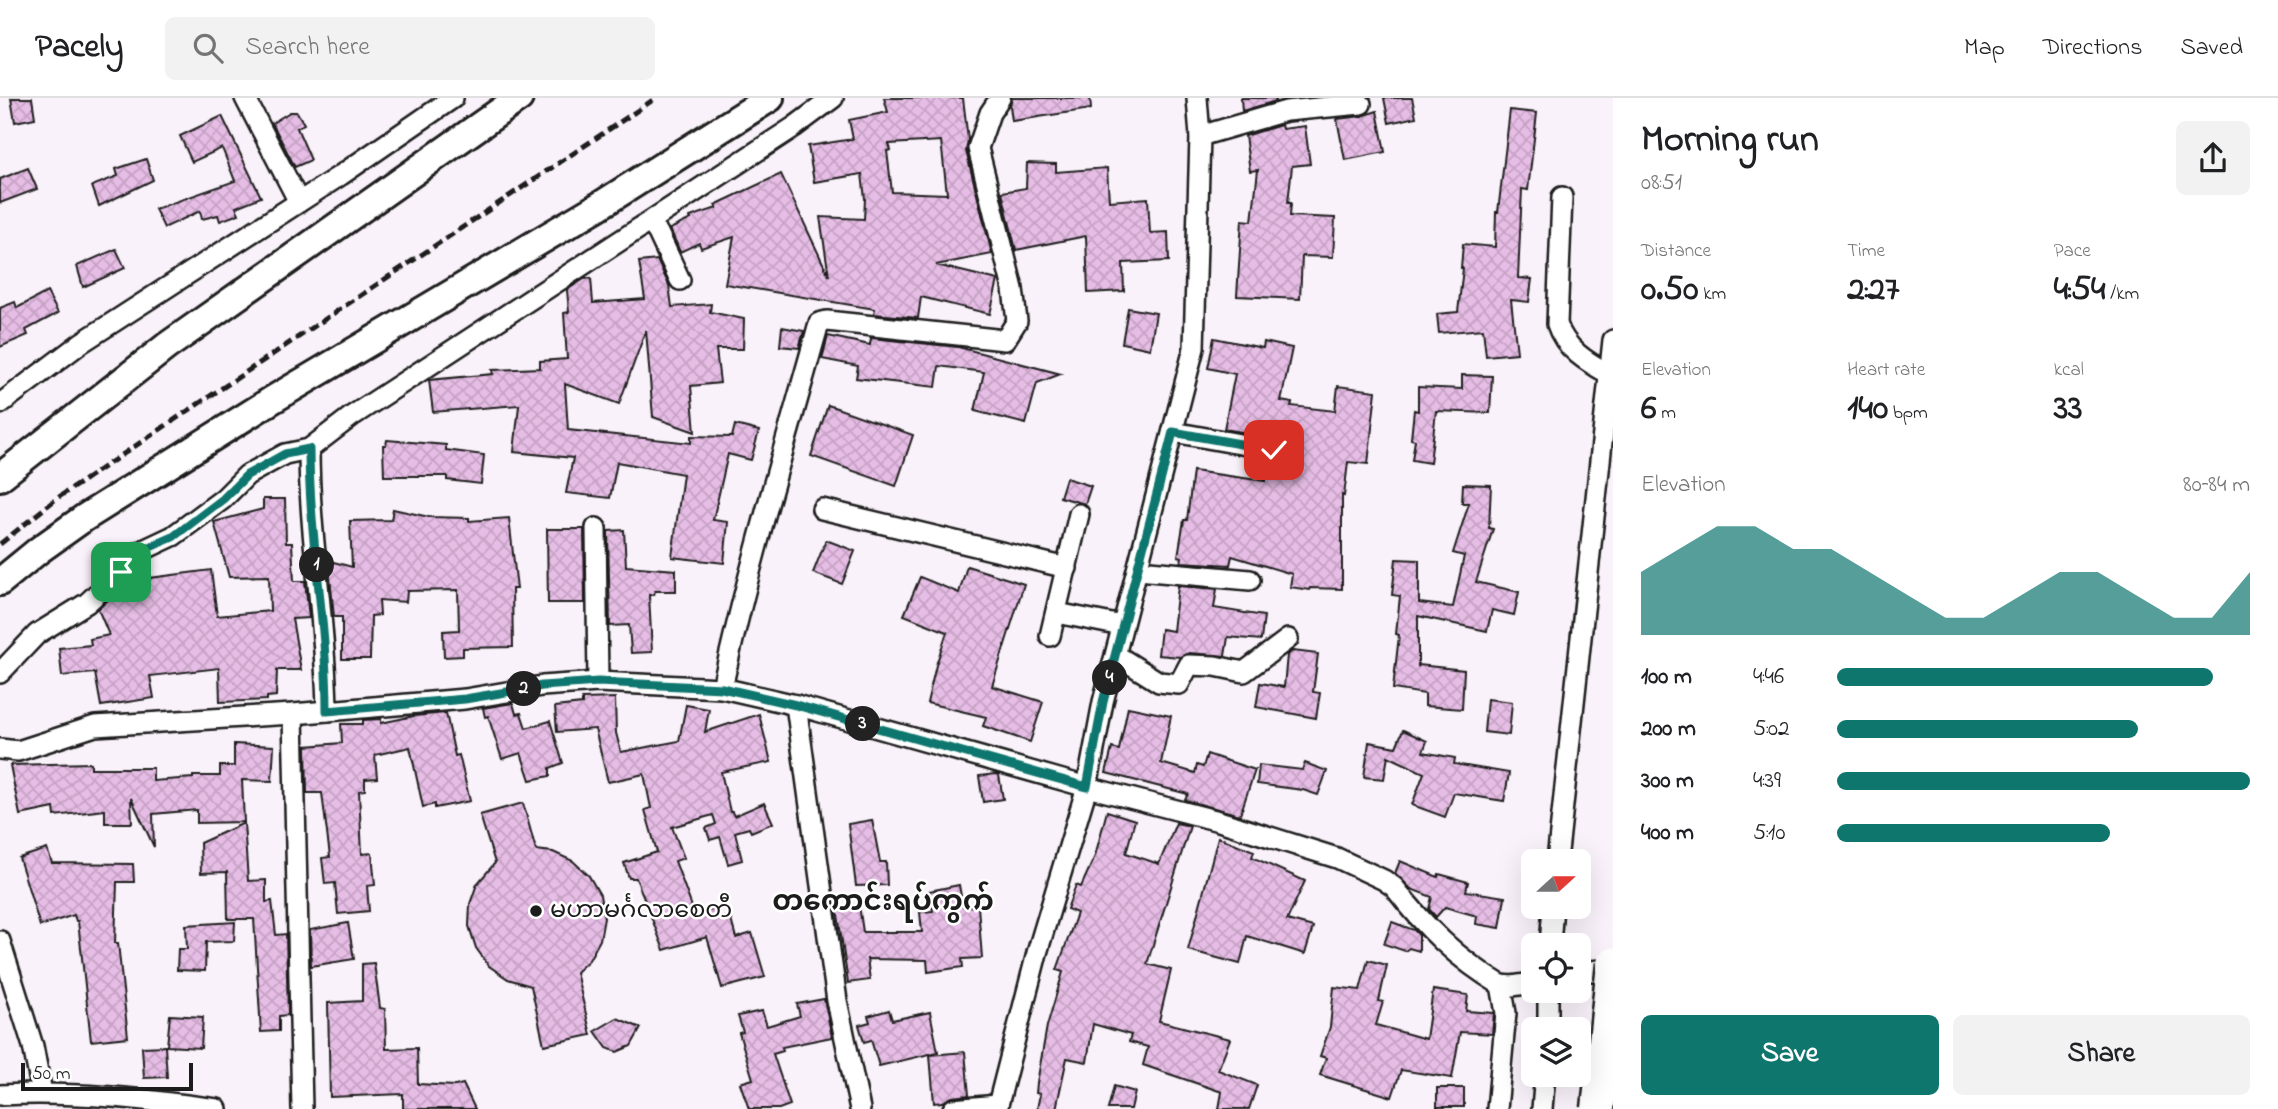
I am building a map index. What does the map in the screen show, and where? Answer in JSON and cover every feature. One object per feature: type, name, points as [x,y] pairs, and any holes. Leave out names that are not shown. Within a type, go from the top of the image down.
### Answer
[{"type":"highway","points":[[1598,1109],[1613,966]]},
{"type":"main road","points":[[0,477],[167,346],[519,98]]},
{"type":"main road","points":[[0,582],[84,518],[272,400],[599,206],[770,98]]},
{"type":"street","points":[[245,98],[299,202]]},
{"type":"street","points":[[0,404],[81,343],[299,202],[453,98]]},
{"type":"street","points":[[0,673],[37,634],[88,603],[139,552],[173,537],[223,499],[247,475],[285,454],[309,449],[352,416],[794,127],[832,98]]},
{"type":"street","points":[[722,688],[740,605],[819,323],[828,321],[1005,340],[1017,321],[1013,289],[978,148],[990,113],[1000,98]]},
{"type":"street","points":[[953,1109],[998,1107],[1037,953],[1087,787],[1103,702],[1194,348],[1200,136],[1197,98]]},
{"type":"street","points":[[1200,136],[1286,111],[1361,104]]},
{"type":"street","points":[[1562,197],[1557,324],[1561,337],[1569,347],[1591,365],[1609,374]]},
{"type":"street","points":[[650,222],[658,233],[680,281]]},
{"type":"street","points":[[1558,849],[1613,340]]},
{"type":"street","points":[[1173,432],[1274,450]]},
{"type":"street","points":[[309,449],[309,487],[327,677],[327,711]]},
{"type":"street","points":[[822,509],[1067,568]]},
{"type":"street","points":[[1050,636],[1079,514]]},
{"type":"street","points":[[596,528],[598,682]]},
{"type":"street","points":[[1138,570],[1250,580]]},
{"type":"street","points":[[1057,613],[1122,626]]},
{"type":"street","points":[[1115,655],[1159,682],[1179,684],[1189,665],[1215,666],[1244,672],[1288,639]]},
{"type":"street","points":[[0,749],[18,751],[95,726],[293,714],[465,699],[542,686],[598,682],[722,688],[796,705],[1087,787],[1219,821],[1337,858],[1362,868],[1394,887],[1441,942],[1473,968],[1501,985],[1521,985]]},
{"type":"street","points":[[796,705],[837,1001],[860,1109]]},
{"type":"street","points":[[293,714],[302,1109]]},
{"type":"street","points":[[0,942],[33,1046],[42,1093]]},
{"type":"street","points":[[1591,970],[1613,966]]},
{"type":"street","points":[[1497,1109],[1506,1013],[1501,985]]},
{"type":"street","points":[[1542,1109],[1544,1087]]},
{"type":"street","points":[[0,1096],[42,1093],[155,1100],[217,1109]]},
{"type":"building","points":[[11,98],[32,98],[35,118],[15,122]]},
{"type":"building","points":[[884,98],[963,98],[968,140],[966,151],[992,254],[936,265],[998,280],[990,314],[921,297],[918,318],[874,314],[875,309],[725,284],[734,237],[701,248],[699,243],[680,252],[670,229],[781,174],[829,276],[820,217],[864,219],[862,174],[814,182],[808,146],[853,139],[849,120],[888,112]],"holes":[[[941,141],[947,194],[892,192],[887,151],[891,150],[889,144]]]},
{"type":"building","points":[[1012,98],[1090,98],[1091,109],[1012,121]]},
{"type":"building","points":[[1241,98],[1276,98],[1276,101],[1242,111]]},
{"type":"building","points":[[1384,98],[1412,98],[1416,117],[1389,123]]},
{"type":"building","points":[[1510,110],[1537,113],[1528,190],[1522,189],[1518,278],[1532,279],[1529,302],[1511,300],[1517,353],[1486,356],[1483,329],[1439,333],[1437,314],[1458,312],[1463,244],[1495,247],[1496,212]]},
{"type":"building","points":[[1377,111],[1385,152],[1345,160],[1337,119]]},
{"type":"building","points":[[290,112],[297,112],[304,124],[297,128],[311,160],[295,167],[272,123]]},
{"type":"building","points":[[222,116],[261,197],[236,207],[239,214],[220,221],[218,215],[202,219],[200,211],[164,228],[155,209],[235,181],[222,148],[192,162],[180,136]]},
{"type":"building","points":[[1281,125],[1282,129],[1305,126],[1310,164],[1292,166],[1288,203],[1291,203],[1290,216],[1335,218],[1333,257],[1302,256],[1300,299],[1237,296],[1242,220],[1252,221],[1258,170],[1250,171],[1245,136]]},
{"type":"building","points":[[146,159],[153,180],[99,206],[92,186],[118,176],[116,169]]},
{"type":"building","points":[[1027,163],[1056,164],[1056,172],[1107,168],[1109,201],[1148,198],[1150,233],[1168,232],[1169,261],[1123,263],[1124,291],[1088,293],[1086,236],[1016,250],[1002,192],[1026,188]]},
{"type":"building","points":[[28,168],[37,189],[0,203],[0,179]]},
{"type":"building","points":[[116,249],[125,268],[83,287],[77,266]]},
{"type":"building","points":[[657,260],[669,285],[672,307],[711,304],[710,312],[744,319],[743,349],[716,349],[720,383],[691,386],[695,432],[653,417],[646,330],[619,404],[565,384],[568,430],[691,443],[691,436],[732,437],[735,425],[759,431],[751,460],[728,454],[713,520],[728,522],[724,563],[672,557],[683,474],[617,462],[610,498],[566,493],[573,458],[514,452],[519,405],[433,412],[429,380],[493,374],[492,370],[540,368],[540,361],[567,359],[564,313],[569,312],[567,290],[584,279],[591,278],[593,303],[645,299],[639,262]]},
{"type":"building","points":[[47,292],[58,313],[26,330],[28,335],[0,347],[0,308],[15,302],[17,308]]},
{"type":"building","points":[[1128,308],[1156,313],[1150,349],[1122,343]]},
{"type":"building","points":[[782,327],[804,331],[799,348],[780,346]]},
{"type":"building","points":[[828,336],[870,345],[871,338],[958,347],[1061,374],[1037,383],[1026,424],[975,411],[984,372],[939,366],[936,387],[856,378],[858,366],[822,359]]},
{"type":"building","points":[[1214,338],[1263,348],[1264,342],[1292,348],[1281,401],[1292,403],[1291,406],[1335,411],[1338,386],[1376,391],[1368,464],[1348,462],[1344,496],[1342,495],[1342,589],[1309,590],[1290,587],[1292,574],[1232,556],[1230,565],[1181,562],[1182,557],[1178,556],[1184,520],[1187,520],[1193,471],[1265,481],[1267,461],[1279,461],[1286,451],[1285,445],[1277,438],[1224,429],[1235,374],[1208,368]]},
{"type":"building","points":[[1462,375],[1492,376],[1490,413],[1436,411],[1430,463],[1412,460],[1415,440],[1411,439],[1414,410],[1418,411],[1418,387],[1462,389]]},
{"type":"building","points":[[828,405],[913,435],[896,486],[811,456]]},
{"type":"building","points":[[387,440],[446,445],[446,450],[484,455],[481,484],[447,480],[447,476],[384,476],[383,445],[386,445]]},
{"type":"building","points":[[1066,478],[1091,486],[1085,504],[1060,497]]},
{"type":"building","points":[[1463,484],[1491,485],[1489,528],[1493,529],[1476,582],[1519,592],[1514,615],[1492,610],[1487,631],[1418,616],[1418,667],[1464,670],[1462,709],[1425,706],[1425,694],[1393,689],[1400,596],[1392,595],[1396,559],[1419,560],[1419,603],[1453,607],[1464,556],[1453,553],[1469,503],[1462,503]]},
{"type":"building","points":[[263,499],[285,499],[286,543],[292,543],[294,581],[305,581],[309,618],[292,619],[301,670],[277,670],[276,696],[267,697],[267,700],[220,702],[219,668],[150,676],[154,698],[101,706],[95,673],[62,676],[59,648],[91,645],[90,639],[109,635],[98,609],[115,594],[150,578],[211,570],[217,616],[270,611],[269,576],[229,577],[214,522],[263,509]]},
{"type":"building","points":[[393,509],[429,517],[469,518],[469,521],[509,518],[517,589],[512,589],[513,647],[463,648],[463,656],[444,657],[443,631],[459,630],[458,590],[407,591],[406,602],[379,600],[380,615],[371,616],[370,659],[342,659],[342,617],[334,617],[330,561],[352,567],[350,521],[391,520]]},
{"type":"building","points":[[547,529],[584,529],[585,603],[548,603]]},
{"type":"building","points":[[624,530],[626,566],[676,570],[676,591],[655,591],[654,595],[649,595],[652,652],[631,653],[629,625],[610,626],[608,531]]},
{"type":"building","points":[[826,540],[855,551],[842,584],[813,573]]},
{"type":"building","points":[[967,566],[1024,584],[992,686],[1043,702],[1030,742],[983,726],[986,717],[927,703],[947,632],[904,615],[920,577],[959,593]]},
{"type":"building","points":[[1178,586],[1217,589],[1214,608],[1264,616],[1261,640],[1228,637],[1225,656],[1189,653],[1180,657],[1158,655],[1161,629],[1173,631]]},
{"type":"building","points":[[1293,651],[1318,654],[1313,692],[1320,693],[1316,718],[1256,707],[1260,683],[1284,687],[1287,655]]},
{"type":"building","points":[[615,698],[616,733],[621,752],[679,741],[686,705],[709,709],[705,732],[759,714],[771,762],[721,772],[730,812],[734,816],[764,803],[773,823],[751,832],[749,828],[735,832],[742,860],[728,864],[720,837],[710,840],[706,828],[716,824],[713,815],[672,827],[684,858],[675,861],[695,915],[715,909],[718,919],[730,916],[736,938],[752,933],[765,977],[722,988],[707,937],[664,950],[636,878],[629,878],[624,863],[657,852],[645,810],[651,808],[644,774],[608,782],[595,729],[557,732],[555,707],[582,704],[582,699]]},
{"type":"building","points":[[1487,699],[1512,702],[1509,735],[1484,732]]},
{"type":"building","points":[[513,703],[516,714],[521,713],[526,728],[550,721],[563,763],[550,768],[550,776],[530,780],[521,753],[502,759],[483,708]]},
{"type":"building","points":[[1128,707],[1171,716],[1161,763],[1195,773],[1197,765],[1203,767],[1207,754],[1255,770],[1240,815],[1185,800],[1188,794],[1106,773],[1112,748],[1119,750]]},
{"type":"building","points":[[446,713],[455,756],[459,755],[470,801],[435,808],[435,804],[423,807],[410,747],[375,755],[377,778],[365,779],[365,790],[359,791],[362,854],[372,853],[375,885],[367,886],[369,911],[338,914],[335,883],[325,884],[322,858],[330,857],[322,793],[307,793],[306,746],[342,743],[341,724],[363,724],[363,720],[381,719],[381,723]]},
{"type":"building","points":[[1403,730],[1427,741],[1423,752],[1455,758],[1454,764],[1509,773],[1504,801],[1454,793],[1445,817],[1412,805],[1424,773],[1388,756],[1384,779],[1364,777],[1369,742],[1396,747]]},
{"type":"building","points":[[234,744],[274,746],[272,781],[242,780],[244,822],[197,823],[197,810],[153,814],[154,847],[131,798],[132,823],[105,823],[105,810],[55,816],[54,808],[20,815],[10,765],[91,763],[91,768],[153,768],[153,781],[220,776],[220,766],[234,766]]},
{"type":"building","points":[[1305,763],[1327,771],[1318,795],[1303,790],[1257,784],[1259,765],[1302,770]]},
{"type":"building","points":[[999,775],[1003,799],[983,802],[979,776]]},
{"type":"building","name":"မဟာမင်္ဂလာစေတီ","points":[[523,803],[536,850],[553,852],[573,861],[589,876],[600,895],[604,918],[600,940],[589,960],[576,972],[591,1035],[544,1045],[531,986],[508,979],[489,966],[476,948],[469,926],[470,904],[477,884],[495,863],[480,815]]},
{"type":"building","points":[[1107,811],[1135,820],[1126,853],[1159,864],[1176,823],[1190,826],[1147,964],[1171,970],[1159,1021],[1230,1039],[1218,1070],[1257,1085],[1249,1109],[1219,1109],[1222,1092],[1143,1065],[1148,1047],[1129,1042],[1131,1035],[1093,1024],[1087,1062],[1067,1058],[1056,1109],[1037,1109],[1040,1094],[1036,1093],[1037,1083],[1047,1026],[1063,972],[1057,970],[1077,913],[1067,909],[1076,885],[1081,887],[1095,856]]},
{"type":"building","points":[[872,820],[880,862],[886,862],[887,885],[856,886],[848,824]]},
{"type":"building","points":[[244,823],[248,881],[266,880],[266,902],[272,901],[276,935],[286,934],[288,1015],[279,1016],[279,1031],[261,1032],[254,919],[228,919],[227,872],[201,873],[200,843]]},
{"type":"building","points":[[1218,837],[1254,851],[1252,857],[1305,881],[1287,920],[1313,927],[1305,954],[1247,936],[1240,964],[1188,950]]},
{"type":"building","points":[[47,849],[52,863],[133,864],[134,882],[117,882],[115,943],[118,943],[128,1037],[91,1041],[78,921],[74,915],[40,926],[19,858]]},
{"type":"building","points":[[1400,861],[1438,877],[1439,874],[1468,882],[1466,891],[1505,897],[1500,928],[1476,924],[1477,916],[1445,907],[1436,917],[1429,909],[1432,897],[1411,889],[1395,873]]},
{"type":"building","points":[[959,885],[963,907],[978,906],[982,958],[962,959],[963,967],[928,972],[927,960],[867,959],[870,980],[848,983],[837,908],[859,905],[863,932],[922,932],[920,912],[933,911],[929,891]]},
{"type":"building","points":[[235,922],[234,941],[206,942],[205,971],[177,970],[178,949],[187,949],[186,925]]},
{"type":"building","points":[[1392,922],[1414,930],[1419,935],[1419,951],[1409,948],[1405,951],[1384,944]]},
{"type":"building","points":[[348,923],[354,959],[311,966],[310,930]]},
{"type":"building","points":[[1368,960],[1387,965],[1379,1001],[1383,1002],[1376,1025],[1426,1039],[1433,990],[1468,995],[1466,1011],[1494,1013],[1492,1034],[1460,1032],[1452,1078],[1401,1070],[1392,1097],[1320,1075],[1326,1058],[1320,1056],[1330,1027],[1334,987],[1360,990]]},
{"type":"building","points":[[374,963],[380,1008],[385,1009],[386,1049],[417,1048],[418,1084],[463,1084],[475,1109],[403,1109],[403,1094],[330,1097],[328,1003],[362,1001],[362,964]]},
{"type":"building","points":[[824,999],[832,1037],[782,1047],[783,1051],[773,1054],[790,1105],[779,1109],[749,1109],[740,1083],[753,1079],[739,1033],[743,1032],[738,1016],[762,1011],[767,1026],[800,1016],[797,1004]]},
{"type":"building","points":[[889,1010],[892,1020],[930,1012],[938,1052],[879,1066],[871,1040],[864,1042],[859,1025],[870,1022],[868,1016]]},
{"type":"building","points":[[170,1015],[203,1017],[201,1048],[167,1046]]},
{"type":"building","points":[[617,1018],[641,1028],[631,1046],[617,1052],[607,1048],[595,1031]]},
{"type":"building","points":[[165,1046],[167,1077],[144,1078],[142,1047]]},
{"type":"building","points":[[965,1052],[969,1095],[934,1103],[930,1055]]},
{"type":"building","points":[[1114,1086],[1135,1092],[1131,1109],[1108,1109]]},
{"type":"building","points":[[1437,1088],[1464,1088],[1464,1107],[1437,1107]]},
{"type":"railway","points":[[0,544],[56,499],[656,98]]},
{"type":"place","name":"မဟာမင်္ဂလာစေတီ","points":[[536,911]]},
{"type":"district","name":"တကောင်းရပ်ကွက်","points":[[883,903]]},
{"type":"route","points":[[121,572],[139,552],[173,537],[223,499],[247,475],[285,454],[309,449],[309,487],[327,677],[327,711],[465,699],[542,686],[598,682],[722,688],[796,705],[1087,787],[1103,702],[1173,432],[1274,450]]}]
